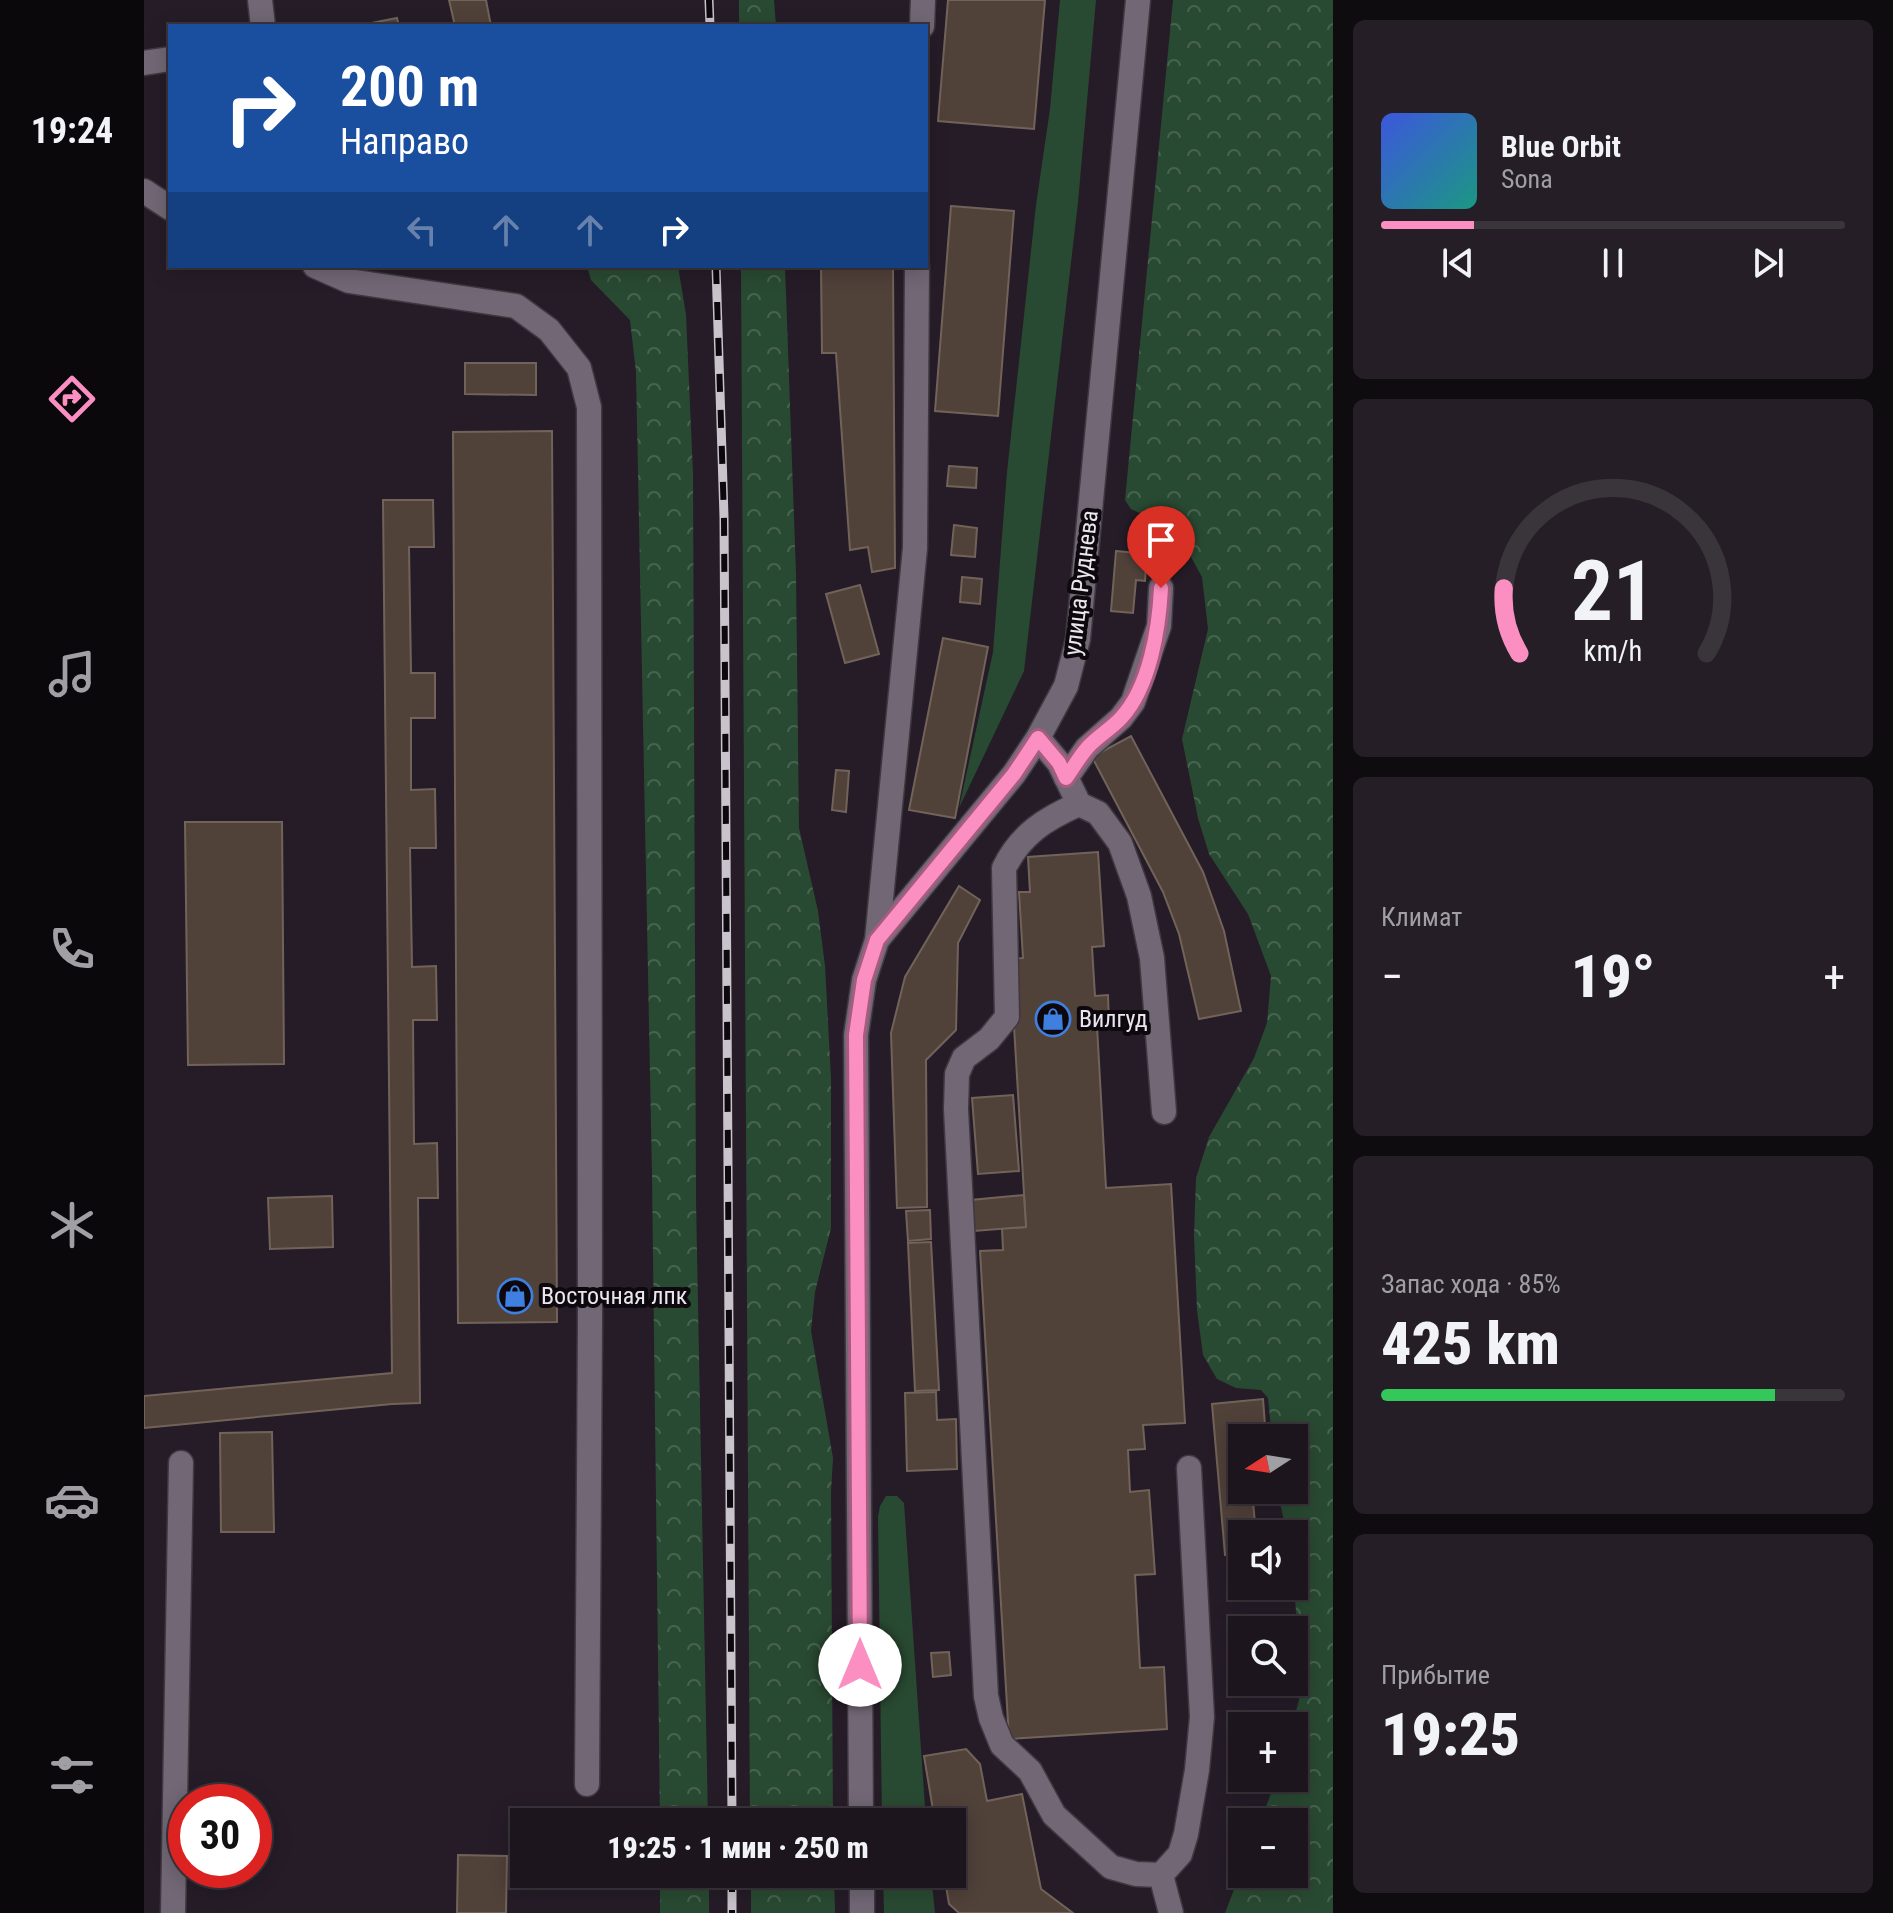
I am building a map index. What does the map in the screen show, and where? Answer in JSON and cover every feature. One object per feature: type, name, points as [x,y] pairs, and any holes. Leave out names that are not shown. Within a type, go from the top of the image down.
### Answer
[{"type":"street","points":[[260,0],[263,24]]},
{"type":"street","points":[[922,24],[923,0]]},
{"type":"street","name":"улица Руднева","points":[[861,1808],[856,1035],[864,980],[877,940],[1014,774],[1066,686],[1078,639],[1138,0]]},
{"type":"street","points":[[144,63],[168,59]]},
{"type":"street","points":[[144,191],[168,207]]},
{"type":"street","points":[[320,268],[349,281],[516,306],[549,330],[579,368],[589,407],[587,1784]]},
{"type":"street","points":[[877,940],[915,548],[917,268]]},
{"type":"street","points":[[1066,778],[1087,748],[1121,718],[1133,702],[1159,626],[1161,588]]},
{"type":"street","points":[[1038,738],[1059,763],[1079,804],[1098,813],[1120,843],[1139,896],[1152,958],[1164,1112]]},
{"type":"street","points":[[1079,804],[1052,816],[1015,846],[1004,868],[1007,1017],[989,1039],[964,1058],[957,1074],[956,1109],[986,1696],[1002,1745],[1030,1771],[1054,1815],[1111,1867],[1136,1874],[1161,1875]]},
{"type":"street","points":[[173,1913],[181,1463]]},
{"type":"street","points":[[1161,1875],[1180,1854],[1186,1834],[1202,1717],[1189,1468]]},
{"type":"street","points":[[1161,1875],[1171,1913]]},
{"type":"street","points":[[862,1888],[862,1913]]},
{"type":"green space","points":[[739,0],[774,0],[776,24],[739,24]]},
{"type":"green space","points":[[1060,0],[1096,0],[1078,202],[1024,671],[959,808],[993,652],[1007,472]]},
{"type":"green space","points":[[1173,0],[1333,0],[1333,1913],[1225,1913],[1235,1888],[1308,1888],[1308,1808],[1265,1808],[1272,1792],[1308,1792],[1308,1712],[1296,1712],[1300,1696],[1308,1696],[1308,1616],[1296,1616],[1295,1600],[1308,1600],[1308,1520],[1284,1520],[1280,1504],[1308,1504],[1308,1424],[1271,1424],[1268,1398],[1261,1390],[1236,1388],[1217,1379],[1203,1355],[1197,1310],[1194,1235],[1196,1178],[1209,1137],[1254,1058],[1267,1023],[1271,976],[1248,914],[1209,854],[1198,818],[1182,739],[1208,629],[1202,577],[1184,544],[1148,517],[1131,509],[1125,500]]},
{"type":"green space","points":[[588,268],[678,268],[686,315],[693,474],[696,1201],[708,1808],[660,1808],[652,1174],[636,372],[630,320],[591,280]]},
{"type":"green space","points":[[741,268],[785,268],[796,574],[799,828],[818,911],[825,966],[831,1078],[831,1228],[815,1292],[811,1331],[833,1458],[833,1808],[750,1808]]},
{"type":"green space","points":[[886,1496],[897,1496],[904,1503],[925,1808],[882,1808],[880,1506]]},
{"type":"green space","points":[[660,1888],[709,1888],[709,1913],[660,1913]]},
{"type":"green space","points":[[751,1888],[834,1888],[835,1913],[751,1913]]},
{"type":"green space","points":[[883,1888],[932,1888],[935,1913],[884,1913]]},
{"type":"building","points":[[449,0],[486,0],[491,24],[455,24]]},
{"type":"building","points":[[948,0],[1045,0],[1034,129],[938,121]]},
{"type":"building","points":[[397,18],[398,24],[366,24]]},
{"type":"building","points":[[951,206],[1014,211],[998,416],[935,411]]},
{"type":"building","points":[[821,268],[893,268],[895,568],[872,572],[868,547],[850,550],[836,353],[822,353]]},
{"type":"building","points":[[465,363],[536,363],[536,395],[465,394]]},
{"type":"building","points":[[552,431],[557,1322],[458,1323],[453,432]]},
{"type":"building","points":[[949,466],[977,468],[976,488],[947,486]]},
{"type":"building","points":[[383,500],[433,500],[434,547],[409,547],[411,673],[435,673],[435,718],[411,718],[411,790],[435,789],[436,848],[410,848],[412,967],[436,966],[437,1020],[413,1020],[414,1144],[437,1143],[438,1198],[418,1198],[420,1403],[144,1428],[144,1396],[392,1373]]},
{"type":"building","points":[[954,525],[977,528],[975,557],[951,555]]},
{"type":"building","points":[[1116,551],[1147,554],[1145,581],[1136,580],[1133,613],[1111,611]]},
{"type":"building","points":[[962,577],[982,579],[980,604],[960,602]]},
{"type":"building","points":[[860,585],[879,654],[845,663],[826,594]]},
{"type":"building","points":[[943,638],[988,647],[955,818],[909,810]]},
{"type":"building","points":[[1131,736],[1203,872],[1224,931],[1241,1011],[1199,1019],[1179,934],[1163,892],[1092,757]]},
{"type":"building","points":[[836,770],[849,771],[846,812],[832,810]]},
{"type":"building","points":[[185,822],[282,822],[284,1064],[188,1065]]},
{"type":"building","points":[[1098,852],[1104,946],[1092,947],[1095,996],[1108,995],[1109,1025],[1097,1026],[1106,1188],[1171,1184],[1185,1423],[1143,1425],[1145,1449],[1128,1450],[1130,1492],[1149,1490],[1155,1574],[1135,1575],[1140,1668],[1164,1667],[1167,1729],[1009,1739],[980,1251],[1003,1250],[1002,1228],[1026,1227],[1010,959],[1023,958],[1019,892],[1030,892],[1028,857]]},
{"type":"building","points":[[959,886],[980,900],[958,943],[956,1030],[926,1060],[927,1207],[897,1208],[891,1033],[905,977]]},
{"type":"building","points":[[1013,1095],[1019,1171],[978,1174],[972,1098]]},
{"type":"building","points":[[1024,1195],[1026,1227],[974,1231],[971,1200]]},
{"type":"building","points":[[332,1196],[333,1247],[270,1249],[268,1198]]},
{"type":"building","points":[[930,1210],[931,1239],[908,1241],[906,1211]]},
{"type":"building","points":[[931,1242],[939,1390],[915,1391],[908,1243]]},
{"type":"building","points":[[936,1392],[937,1420],[956,1419],[957,1469],[907,1471],[905,1393]]},
{"type":"building","points":[[1263,1399],[1265,1424],[1228,1424],[1228,1504],[1253,1504],[1255,1520],[1228,1520],[1228,1555],[1225,1555],[1212,1404]]},
{"type":"building","points":[[272,1432],[274,1532],[221,1532],[220,1433]]},
{"type":"building","points":[[949,1652],[951,1675],[933,1677],[931,1653]]},
{"type":"building","points":[[966,1749],[980,1764],[987,1801],[1022,1794],[1041,1889],[1073,1913],[959,1913],[949,1904],[946,1888],[966,1888],[966,1808],[933,1808],[924,1756]]},
{"type":"building","points":[[458,1855],[507,1856],[506,1913],[457,1913]]},
{"type":"railway","points":[[709,0],[710,24]]},
{"type":"railway","points":[[716,268],[724,517],[732,1808]]},
{"type":"railway","points":[[732,1888],[732,1913]]},
{"type":"place","name":"Вилгуд","points":[[1053,1019]]},
{"type":"place","name":"Восточная лпк","points":[[515,1296]]},
{"type":"route","points":[[860,1665],[856,1035],[864,980],[877,940],[1014,774],[1038,738],[1059,763],[1066,778],[1087,748],[1121,718],[1133,702],[1153,647],[1159,626],[1161,588]]}]
